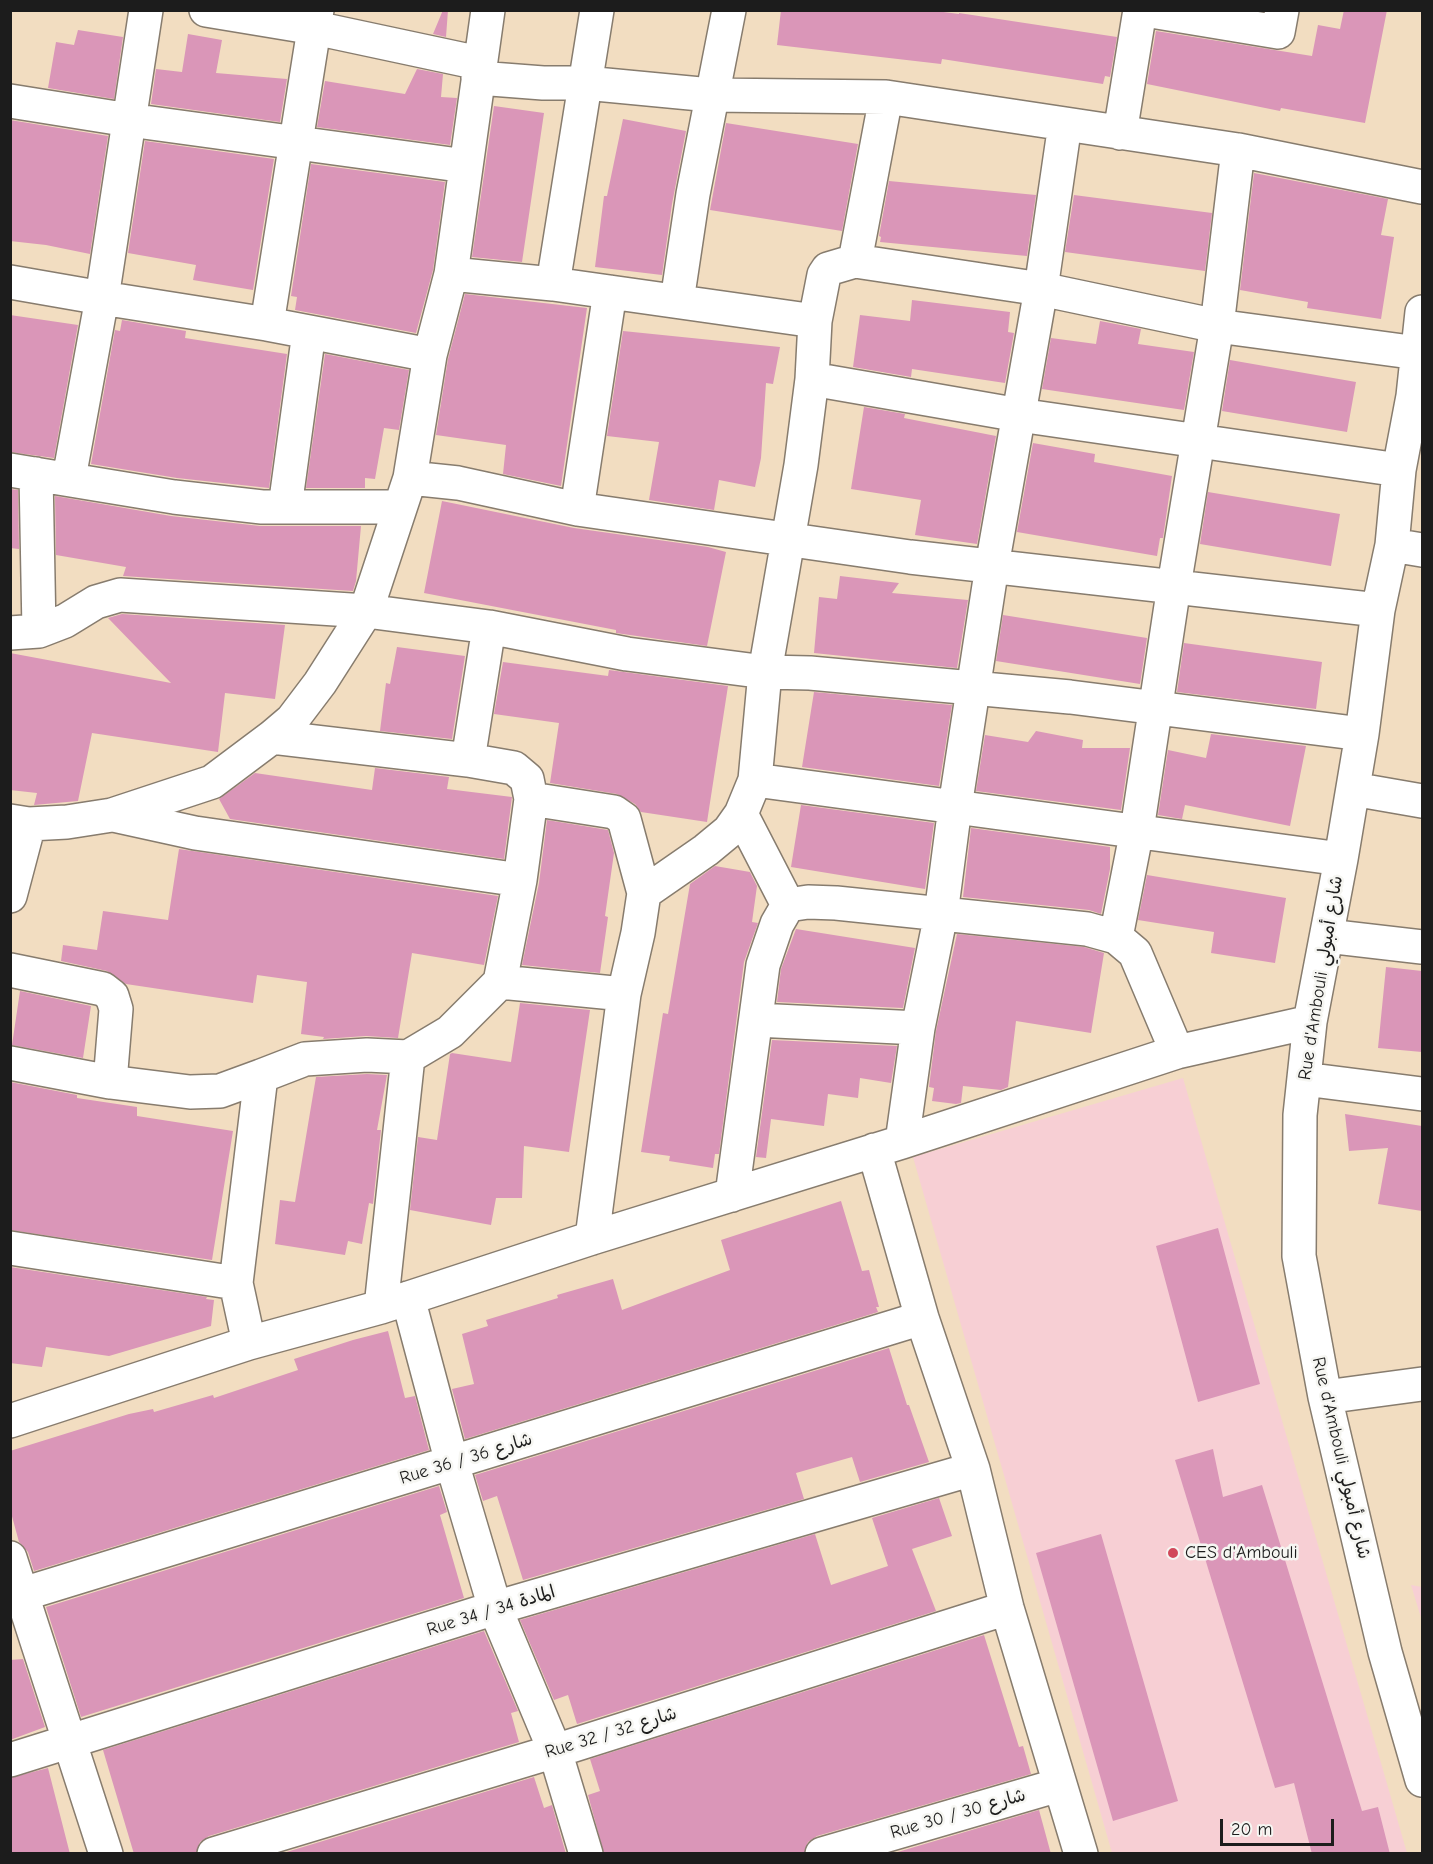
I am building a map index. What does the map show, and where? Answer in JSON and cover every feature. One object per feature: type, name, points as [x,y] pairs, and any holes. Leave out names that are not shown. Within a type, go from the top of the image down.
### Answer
[{"type":"street","points":[[69,478],[102,298],[146,10]]},
{"type":"street","points":[[206,10],[316,19],[479,70],[543,83],[585,83],[711,94],[886,98],[1238,150],[1422,187]]},
{"type":"street","points":[[10,896],[20,823],[67,822],[112,815],[212,782],[292,720],[320,683],[366,611],[405,492],[430,355],[451,274],[488,10]]},
{"type":"street","points":[[553,284],[597,10]]},
{"type":"street","points":[[677,301],[693,194],[729,10]]},
{"type":"street","points":[[1120,133],[1140,10]]},
{"type":"street","points":[[1145,10],[1278,32],[1282,10]]},
{"type":"street","points":[[267,324],[316,19]]},
{"type":"street","points":[[855,261],[886,98]]},
{"type":"street","points":[[10,101],[129,120],[466,166]]},
{"type":"street","points":[[1065,124],[1041,289],[992,566],[941,914],[918,1028],[888,1146],[922,1318],[973,1469],[1007,1608],[1081,1854]]},
{"type":"street","points":[[1116,937],[1137,830],[1173,586],[1217,326],[1238,150]]},
{"type":"street","points":[[644,893],[729,831],[741,814],[755,780],[765,672],[812,380],[815,321],[824,275],[828,269],[855,261],[1041,289],[1217,326],[1419,353]]},
{"type":"street","points":[[451,274],[553,284],[815,321]]},
{"type":"street","points":[[10,282],[267,324],[430,355]]},
{"type":"street","points":[[577,509],[610,292]]},
{"type":"street","name":"Rue d'Ambouli شارع أمبولي","points":[[1422,312],[1418,397],[1399,470],[1407,548],[1378,610],[1353,789],[1310,1022],[1300,1115],[1299,1256],[1325,1397],[1385,1652],[1422,1780]]},
{"type":"street","points":[[285,507],[309,332]]},
{"type":"street","points":[[812,380],[1019,415],[1399,470]]},
{"type":"street","points":[[1362,734],[1156,707],[810,674],[765,672],[627,654],[489,627],[366,611],[120,596],[96,602],[65,621],[25,632],[23,472],[174,497],[262,507],[285,507],[458,483],[577,509],[910,557],[1378,610]]},
{"type":"street","points":[[468,760],[489,627]]},
{"type":"street","points":[[10,1063],[110,1082],[190,1092],[220,1091],[305,1059],[368,1055],[408,1057],[450,1032],[500,982],[520,880],[531,799],[527,779],[514,768],[468,760],[272,737]]},
{"type":"street","points":[[755,780],[1341,859]]},
{"type":"street","points":[[1353,789],[1422,801]]},
{"type":"street","points":[[531,799],[614,812],[624,819],[644,893],[638,933],[624,994],[592,1238]]},
{"type":"street","points":[[741,814],[788,905]]},
{"type":"street","points":[[112,815],[206,834],[520,880]]},
{"type":"street","points":[[788,905],[808,902],[827,903],[941,914],[1087,929],[1116,937],[1135,953],[1177,1052]]},
{"type":"street","points":[[732,1195],[763,965],[777,924],[788,905]]},
{"type":"street","points":[[1327,936],[1422,947]]},
{"type":"street","points":[[10,970],[103,989],[112,996],[116,1008],[110,1082]]},
{"type":"street","points":[[500,982],[624,994]]},
{"type":"street","points":[[756,1020],[918,1028]]},
{"type":"street","points":[[10,1421],[249,1342],[395,1303],[1177,1052],[1310,1022]]},
{"type":"street","points":[[408,1057],[395,1303],[452,1463],[495,1608],[555,1751],[586,1854]]},
{"type":"street","points":[[249,1342],[236,1283],[261,1076]]},
{"type":"street","points":[[1304,1079],[1422,1094]]},
{"type":"street","points":[[10,1248],[236,1283]]},
{"type":"street","name":"Rue 36 / شارع 36","points":[[16,1596],[922,1318]]},
{"type":"street","points":[[1325,1397],[1422,1384]]},
{"type":"street","name":"Rue 34 / المادة 34","points":[[10,1760],[71,1743],[495,1608],[973,1469]]},
{"type":"street","points":[[10,1558],[16,1596],[71,1743],[106,1854]]},
{"type":"street","name":"Rue 32 / شارع 32","points":[[214,1854],[555,1751],[1007,1608]]},
{"type":"street","name":"Rue 30 / شارع 30","points":[[822,1854],[1059,1785]]},
{"type":"shaded area","name":"CES d'Ambouli","points":[[1183,1078],[1407,1853],[1112,1853],[913,1157]]},
{"type":"shaded area","points":[[1411,1585],[1422,1587],[1422,1621]]},
{"type":"building","points":[[443,10],[448,10],[446,37],[433,34]]},
{"type":"building","points":[[781,10],[928,10],[1117,37],[1110,77],[1105,76],[1103,84],[942,59],[941,64],[777,45]]},
{"type":"building","points":[[1344,10],[1387,10],[1365,123],[1281,108],[1280,111],[1147,84],[1156,31],[1312,56],[1318,25],[1340,29]]},
{"type":"building","points":[[78,30],[123,37],[114,99],[48,88],[56,42],[74,45]]},
{"type":"building","points":[[188,34],[222,40],[216,73],[287,79],[280,122],[151,104],[156,69],[182,72]]},
{"type":"building","points":[[417,69],[443,74],[441,97],[457,98],[450,145],[317,127],[325,81],[405,94]]},
{"type":"building","points":[[494,106],[544,113],[522,262],[472,257]]},
{"type":"building","points":[[623,119],[686,131],[672,204],[662,275],[595,267],[604,196],[607,196]]},
{"type":"building","points":[[10,120],[108,136],[90,254],[46,245],[10,241]]},
{"type":"building","points":[[726,123],[858,144],[842,231],[710,210]]},
{"type":"building","points":[[145,141],[274,159],[253,290],[193,280],[196,265],[128,253]]},
{"type":"building","points":[[311,164],[445,182],[433,270],[416,333],[295,310],[297,297],[291,296]]},
{"type":"building","points":[[1254,173],[1388,199],[1381,235],[1394,237],[1381,319],[1307,308],[1308,302],[1240,290]]},
{"type":"building","points":[[889,181],[1036,195],[1027,256],[880,242],[881,237],[879,236]]},
{"type":"building","points":[[1074,195],[1212,213],[1205,271],[1065,252]]},
{"type":"building","points":[[465,294],[587,308],[561,486],[503,474],[506,445],[436,435],[448,359]]},
{"type":"building","points":[[912,300],[1010,312],[1008,332],[1014,333],[1005,383],[912,369],[911,377],[853,367],[860,315],[910,321]]},
{"type":"building","points":[[10,315],[78,325],[54,458],[10,452]]},
{"type":"building","points":[[122,320],[186,331],[185,338],[287,354],[269,488],[177,478],[91,464],[115,330],[120,331]]},
{"type":"building","points":[[1100,321],[1141,329],[1138,344],[1194,352],[1184,410],[1042,389],[1051,338],[1096,344]]},
{"type":"building","points":[[623,331],[780,347],[773,384],[766,383],[761,458],[755,487],[719,480],[714,510],[649,500],[659,442],[607,436]]},
{"type":"building","points":[[325,354],[409,370],[399,430],[384,428],[375,479],[365,478],[365,488],[306,488]]},
{"type":"building","points":[[1230,360],[1356,382],[1347,432],[1222,411]]},
{"type":"building","points":[[864,407],[905,414],[904,418],[996,436],[977,544],[915,535],[921,500],[851,489]]},
{"type":"building","points":[[1033,443],[1095,454],[1094,462],[1172,476],[1163,538],[1160,538],[1157,556],[1017,532]]},
{"type":"building","points":[[10,489],[18,490],[19,549],[10,548]]},
{"type":"building","points":[[1208,492],[1340,514],[1331,566],[1200,544]]},
{"type":"building","points":[[55,496],[171,516],[260,526],[361,526],[353,591],[123,576],[126,567],[56,555]]},
{"type":"building","points":[[442,501],[574,528],[708,547],[726,552],[707,646],[616,633],[616,630],[424,593]]},
{"type":"building","points":[[840,576],[899,583],[892,593],[968,600],[957,668],[814,653],[819,597],[837,599]]},
{"type":"building","points":[[122,614],[285,625],[275,699],[225,693],[218,752],[92,733],[78,801],[34,805],[37,793],[10,790],[10,653],[171,683],[108,618]]},
{"type":"building","points":[[1003,615],[1147,638],[1140,684],[996,661]]},
{"type":"building","points":[[1184,643],[1322,662],[1316,709],[1177,692]]},
{"type":"building","points":[[397,647],[465,656],[452,739],[380,731],[386,683],[390,684]]},
{"type":"building","points":[[503,662],[608,676],[609,670],[728,686],[707,822],[641,812],[635,804],[617,794],[550,783],[559,723],[494,714]]},
{"type":"building","points":[[814,692],[952,705],[939,786],[802,767]]},
{"type":"building","points":[[1036,731],[1083,740],[1082,748],[1130,748],[1121,810],[976,791],[985,735],[1028,742]]},
{"type":"building","points":[[1211,734],[1306,746],[1290,826],[1185,805],[1182,819],[1158,815],[1168,750],[1206,758]]},
{"type":"building","points":[[375,768],[449,777],[447,789],[512,797],[504,859],[230,819],[219,799],[255,773],[372,790]]},
{"type":"building","points":[[801,805],[934,823],[925,889],[791,867]]},
{"type":"building","points":[[547,820],[608,830],[614,853],[600,973],[522,965],[539,883]]},
{"type":"building","points":[[971,828],[1110,847],[1110,869],[1101,914],[1089,910],[963,897]]},
{"type":"building","points":[[179,849],[498,896],[484,965],[412,953],[398,1038],[366,1036],[323,1039],[324,1037],[301,1034],[307,982],[257,975],[253,1003],[126,984],[107,971],[61,961],[63,945],[97,950],[103,911],[168,920]]},
{"type":"building","points":[[715,866],[750,872],[757,886],[752,922],[758,923],[744,962],[719,1154],[715,1154],[713,1168],[669,1161],[670,1156],[641,1152],[663,1013],[668,1014],[690,884]]},
{"type":"building","points":[[1147,875],[1286,898],[1275,963],[1211,953],[1214,932],[1138,920]]},
{"type":"building","points":[[796,929],[915,948],[903,1008],[777,1002],[781,969]]},
{"type":"building","points":[[957,934],[1084,947],[1104,953],[1091,1033],[1016,1021],[1008,1087],[1001,1090],[963,1086],[961,1103],[956,1104],[932,1101],[934,1088],[929,1087],[936,1031]]},
{"type":"building","points":[[1386,967],[1422,971],[1422,1052],[1378,1048]]},
{"type":"building","points":[[20,991],[91,1006],[83,1058],[12,1045]]},
{"type":"building","points":[[520,1003],[590,1010],[569,1152],[524,1146],[522,1198],[496,1198],[491,1225],[410,1210],[418,1137],[437,1140],[450,1054],[511,1062]]},
{"type":"building","points":[[772,1040],[897,1046],[891,1083],[860,1078],[858,1098],[828,1094],[824,1126],[771,1119],[766,1158],[756,1157]]},
{"type":"building","points":[[387,1075],[377,1130],[381,1130],[373,1204],[369,1203],[362,1244],[348,1241],[345,1255],[275,1244],[280,1200],[295,1202],[316,1077]]},
{"type":"building","points":[[10,1082],[77,1095],[77,1098],[137,1107],[137,1116],[233,1131],[212,1260],[10,1230]]},
{"type":"building","points":[[1345,1114],[1422,1126],[1422,1211],[1378,1204],[1388,1148],[1349,1151]]},
{"type":"building","points":[[841,1201],[862,1271],[869,1270],[879,1307],[876,1307],[878,1312],[465,1439],[452,1389],[474,1384],[462,1334],[488,1326],[486,1320],[558,1298],[557,1295],[613,1279],[622,1310],[730,1270],[721,1240]]},
{"type":"building","points":[[1218,1228],[1260,1384],[1198,1402],[1156,1246]]},
{"type":"building","points":[[10,1267],[207,1297],[206,1299],[214,1300],[211,1326],[109,1356],[46,1347],[42,1367],[10,1363]]},
{"type":"building","points":[[388,1331],[405,1398],[415,1396],[429,1450],[34,1571],[28,1552],[19,1542],[10,1509],[10,1451],[129,1414],[153,1409],[154,1412],[213,1395],[214,1398],[298,1370],[294,1359]]},
{"type":"building","points":[[889,1348],[907,1405],[909,1405],[929,1462],[860,1482],[852,1457],[796,1473],[804,1499],[523,1580],[497,1496],[483,1501],[475,1475]]},
{"type":"building","points":[[1213,1449],[1223,1497],[1262,1485],[1362,1811],[1378,1807],[1390,1854],[1312,1854],[1294,1783],[1275,1788],[1175,1460]]},
{"type":"building","points":[[439,1486],[447,1512],[440,1515],[464,1598],[81,1717],[46,1607]]},
{"type":"building","points":[[939,1498],[952,1536],[912,1549],[936,1611],[577,1724],[568,1695],[554,1700],[520,1620],[815,1534],[831,1585],[888,1566],[872,1518]]},
{"type":"building","points":[[1101,1534],[1178,1801],[1113,1821],[1036,1553]]},
{"type":"building","points":[[484,1631],[518,1711],[511,1713],[519,1742],[209,1836],[200,1842],[196,1854],[134,1854],[103,1750]]},
{"type":"building","points":[[984,1635],[1019,1747],[1023,1746],[1031,1774],[817,1836],[808,1842],[804,1854],[604,1854],[588,1795],[600,1791],[590,1759]]},
{"type":"building","points":[[23,1659],[45,1727],[10,1740],[10,1660]]},
{"type":"building","points":[[48,1768],[70,1854],[10,1854],[10,1778]]},
{"type":"building","points":[[534,1777],[544,1808],[552,1805],[566,1854],[280,1854]]},
{"type":"building","points":[[1039,1810],[1051,1854],[891,1854]]},
{"type":"place","name":"CES d'Ambouli","points":[[1173,1553]]}]
